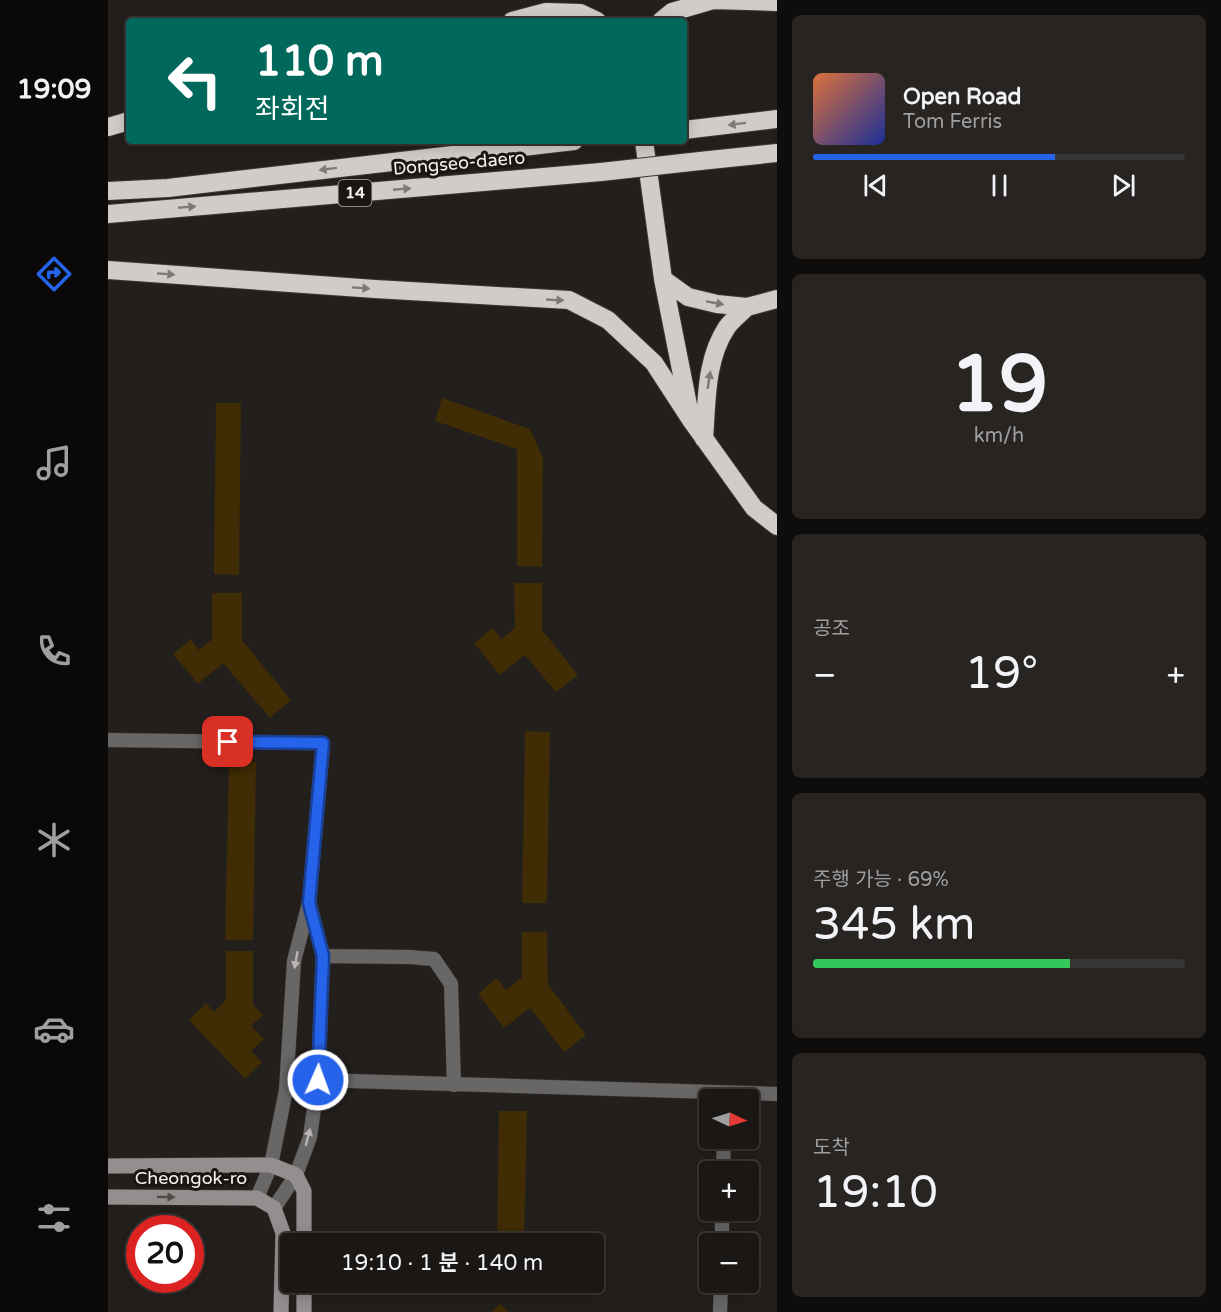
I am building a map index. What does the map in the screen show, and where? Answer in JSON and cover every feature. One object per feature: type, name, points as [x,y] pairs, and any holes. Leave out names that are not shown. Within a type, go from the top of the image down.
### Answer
[{"type":"highway","points":[[665,18],[672,12],[713,0],[777,2]]},
{"type":"highway","points":[[523,18],[546,12],[580,13],[591,18]]},
{"type":"highway","points":[[691,130],[777,119]]},
{"type":"highway","points":[[108,127],[126,122]]},
{"type":"highway","name":"Dongseo-daero","points":[[108,191],[168,188],[548,144]]},
{"type":"highway","points":[[644,144],[663,279],[691,420]]},
{"type":"highway","name":"Dongseo-daero","points":[[108,214],[601,172],[777,153]]},
{"type":"highway","points":[[108,270],[569,300],[608,320],[654,363],[704,439],[754,508],[777,526]]},
{"type":"highway","points":[[663,279],[688,297],[717,304],[747,307],[777,298]]},
{"type":"highway","points":[[704,439],[708,386],[714,354],[728,327],[747,307]]},
{"type":"street","name":"Cheongok-ro","points":[[108,1166],[271,1166],[296,1175]]},
{"type":"street","points":[[296,1175],[304,1191],[304,1233]]},
{"type":"street","name":"Cheongok-ro","points":[[108,1197],[257,1198],[274,1208]]},
{"type":"street","points":[[274,1208],[283,1233],[281,1312]]},
{"type":"street","points":[[304,1293],[304,1312]]},
{"type":"lane","points":[[108,740],[323,743],[309,903],[294,961],[286,1090],[271,1166],[257,1198]]},
{"type":"lane","points":[[274,1208],[296,1175],[310,1137],[318,1080],[323,956],[309,903]]},
{"type":"lane","points":[[323,956],[434,959],[451,984],[454,1084]]},
{"type":"lane","points":[[318,1080],[699,1095]]},
{"type":"lane","points":[[759,1095],[777,1094]]},
{"type":"lane","points":[[720,1312],[721,1293]]},
{"type":"building","points":[[442,398],[530,429],[543,458],[542,567],[517,566],[517,449],[435,421]]},
{"type":"building","points":[[216,403],[241,403],[239,575],[214,574]]},
{"type":"building","points":[[514,583],[542,583],[542,630],[578,675],[556,692],[525,655],[500,675],[474,643],[493,628],[501,639],[515,628]]},
{"type":"building","points":[[212,593],[242,593],[242,640],[291,700],[270,718],[223,663],[198,684],[173,654],[191,639],[199,650],[212,639]]},
{"type":"building","points":[[525,731],[550,732],[547,903],[522,903]]},
{"type":"building","points":[[229,761],[256,762],[253,940],[225,940]]},
{"type":"building","points":[[522,932],[547,932],[548,984],[586,1035],[564,1052],[530,1008],[504,1028],[478,994],[497,978],[506,990],[522,977]]},
{"type":"building","points":[[226,951],[253,951],[253,1005],[263,1015],[251,1026],[264,1039],[251,1051],[262,1062],[245,1079],[189,1020],[206,1003],[214,1012],[226,1000]]},
{"type":"building","points":[[499,1111],[527,1111],[524,1233],[497,1233]]},
{"type":"building","points":[[500,1304],[508,1312],[492,1312]]},
{"type":"route","points":[[228,742],[323,743],[309,903],[323,956],[318,1080]]}]
